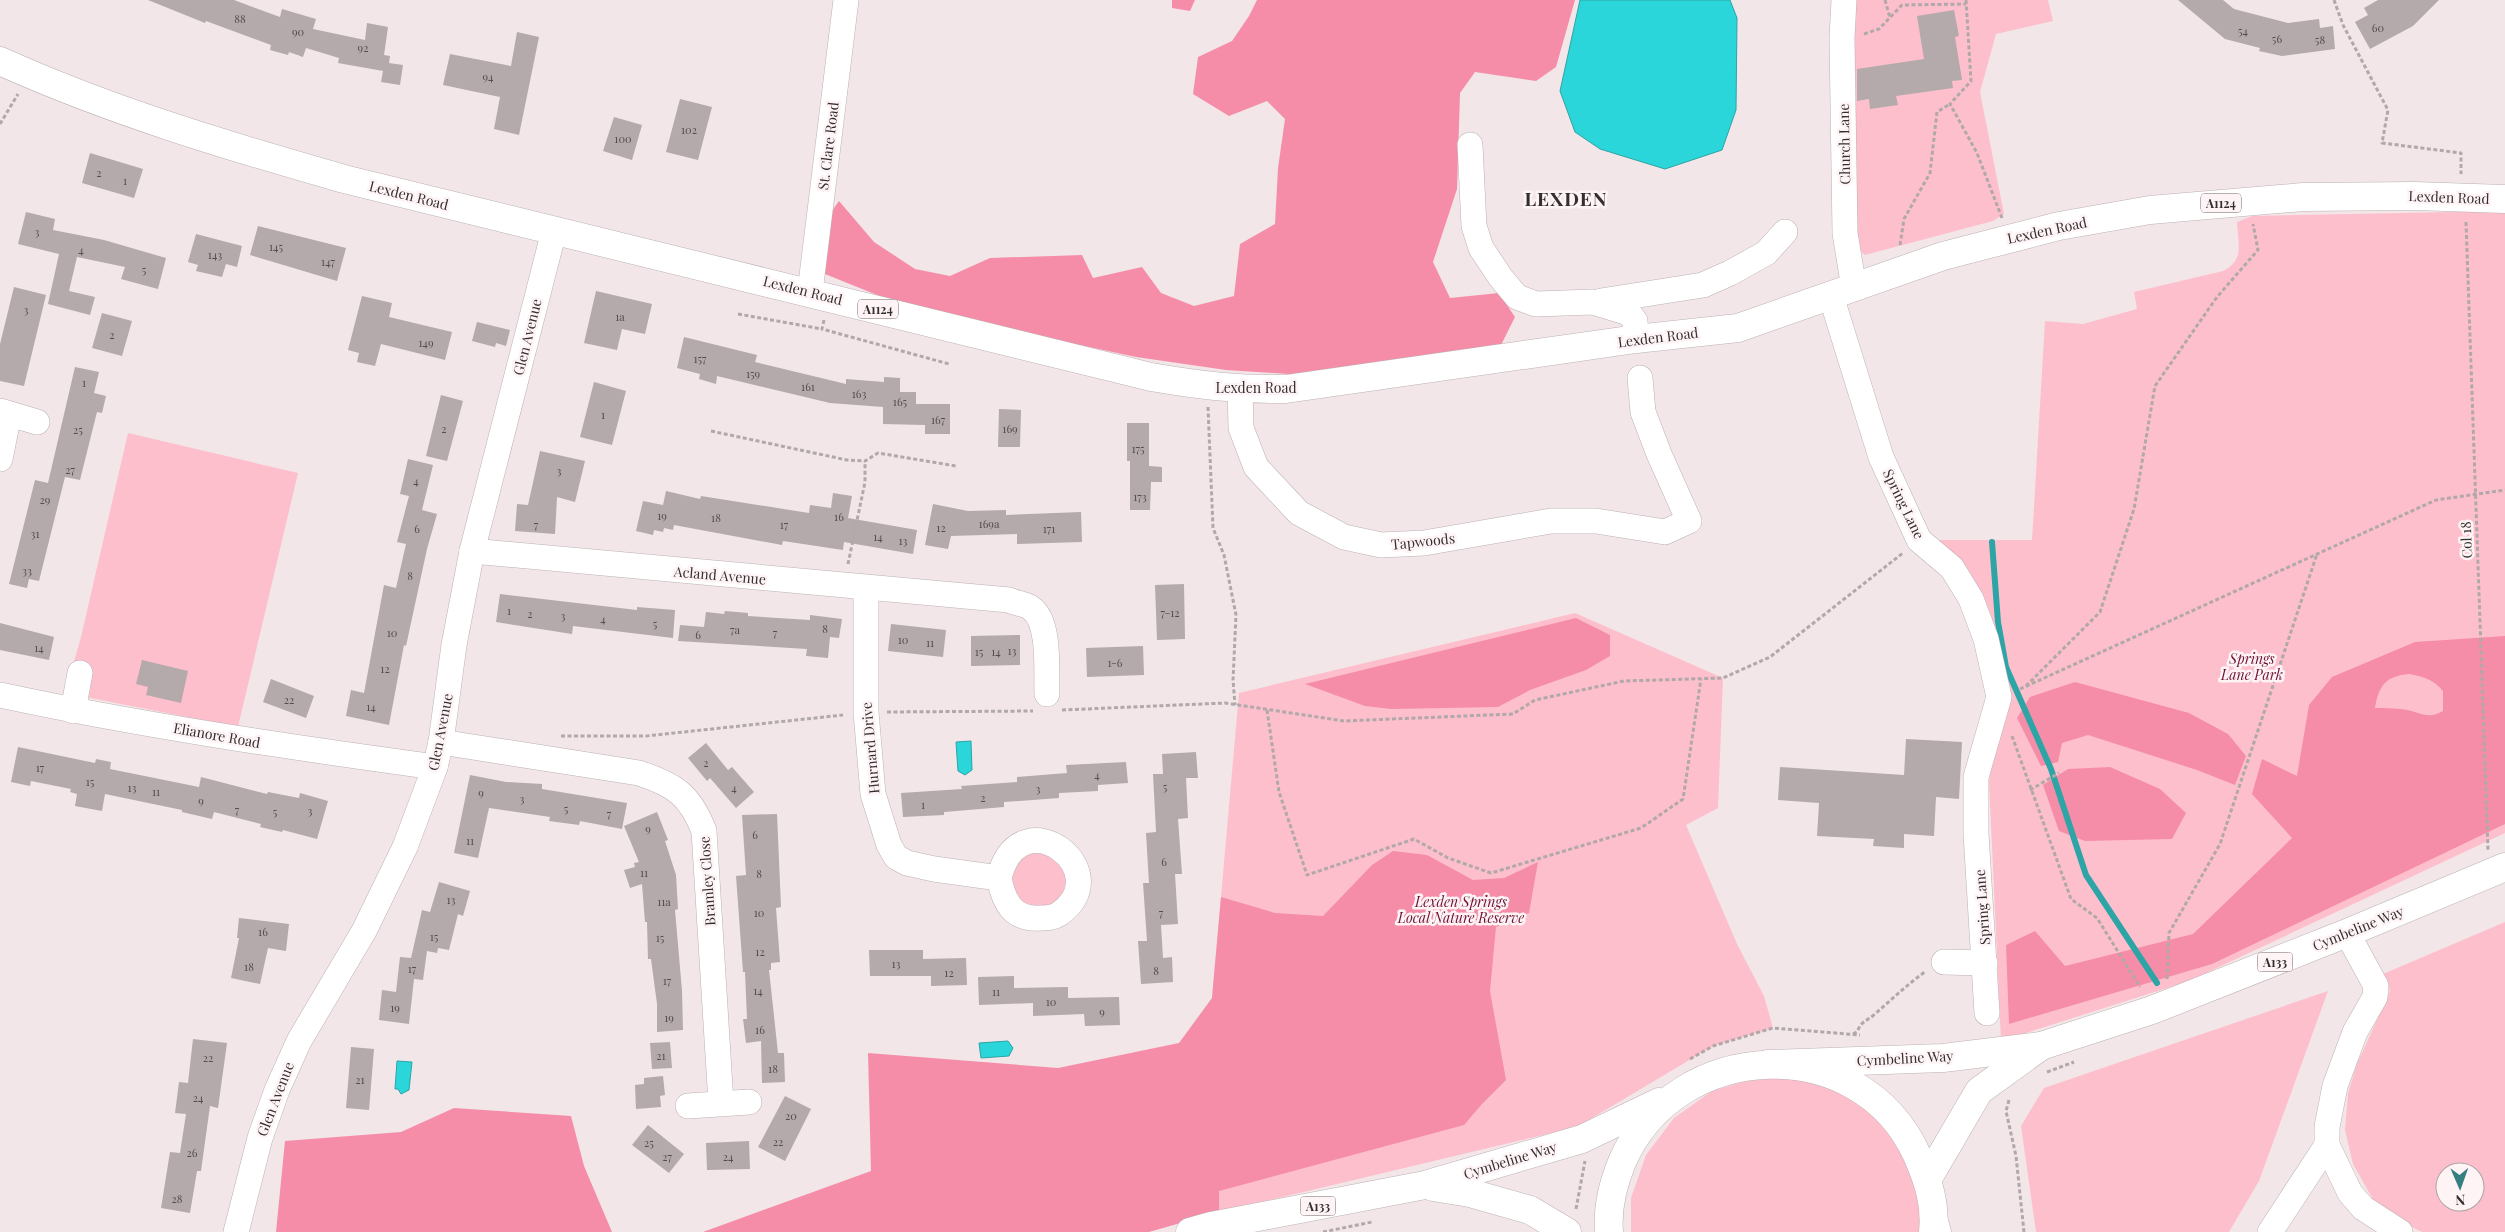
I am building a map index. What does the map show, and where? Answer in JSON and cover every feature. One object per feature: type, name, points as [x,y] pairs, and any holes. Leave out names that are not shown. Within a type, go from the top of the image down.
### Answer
[{"type":"main road","name":"Lexden Road","points":[[0,62],[136,116],[241,150],[344,179],[1151,377],[1208,387],[1240,390],[1286,389],[1636,339],[1738,328],[1943,256],[2059,226],[2150,210],[2231,202],[2361,196],[2463,207],[2505,199]]},
{"type":"main road","name":"Cymbeline Way","points":[[1768,1064],[1942,1058],[2041,1046],[2354,944],[2497,870]]},
{"type":"main road","name":"Cymbeline Way","points":[[1927,1180],[1979,1091],[2041,1046]]},
{"type":"main road","points":[[1609,1232],[1611,1195],[1617,1174],[1628,1148],[1646,1122],[1676,1094],[1705,1078],[1734,1068],[1768,1064],[1802,1067],[1828,1074],[1853,1085],[1877,1103],[1898,1123],[1910,1141],[1927,1180],[1935,1229]]},
{"type":"main road","name":"Cymbeline Way","points":[[1190,1232],[1211,1226],[1425,1185],[1582,1138],[1676,1094]]},
{"type":"main road","name":"Cymbeline Way","points":[[1425,1185],[1470,1193],[1571,1222]]},
{"type":"street","name":"St. Clare Road","points":[[810,292],[846,0]]},
{"type":"street","name":"Church Lane","points":[[1842,292],[1845,234],[1842,38],[1844,0]]},
{"type":"street","points":[[1470,145],[1474,226],[1481,248],[1500,278],[1517,297],[1536,304],[1593,302],[1703,285],[1766,253],[1785,232]]},
{"type":"street","name":"Glen Avenue","points":[[236,1232],[260,1138],[277,1090],[299,1041],[364,931],[405,847],[435,768],[441,742],[454,645],[472,552],[554,231]]},
{"type":"street","name":"Spring Lane","points":[[1842,292],[1881,457],[1919,540],[1952,568],[1971,599],[1986,639],[1999,697],[1976,777],[1976,834],[1987,1013]]},
{"type":"street","points":[[1593,302],[1629,313],[1635,321],[1636,339]]},
{"type":"street","name":"Tapwoods","points":[[1240,390],[1241,428],[1256,467],[1299,513],[1344,537],[1381,545],[1424,543],[1551,521],[1596,521],[1664,532],[1689,520],[1659,454],[1643,412],[1640,378]]},
{"type":"street","points":[[0,459],[4,412],[37,422]]},
{"type":"street","name":"Acland Avenue","points":[[472,552],[1009,600],[1031,608],[1041,620],[1045,634],[1047,705]]},
{"type":"street","name":"Hurnard Drive","points":[[855,587],[873,794],[888,845],[896,857],[907,863],[934,869],[999,878]]},
{"type":"street","points":[[73,711],[80,672]]},
{"type":"street","name":"Elianore Road","points":[[0,695],[73,711],[272,744],[435,768]]},
{"type":"street","name":"Bramley Close","points":[[441,742],[639,773],[663,781],[682,792],[696,810],[704,832],[721,1103]]},
{"type":"street","points":[[2354,944],[2376,986],[2375,997],[2355,1032],[2335,1086],[2327,1127],[2327,1145],[2350,1193],[2363,1208],[2400,1232]]},
{"type":"street","name":"Spring Lane","points":[[1944,962],[1985,963]]},
{"type":"street","points":[[688,1106],[750,1102]]},
{"type":"street","points":[[2270,1232],[2327,1145]]},
{"type":"path","points":[[1884,0],[1890,18]]},
{"type":"path","name":"Col 18","points":[[2334,0],[2343,26],[2388,110],[2382,143],[2461,153],[2476,494],[2497,870]]},
{"type":"path","points":[[1861,35],[1879,29],[1902,5],[1966,2],[1971,81],[1950,104],[1937,112],[1930,173],[1904,219],[1901,245],[1894,247]]},
{"type":"path","points":[[0,124],[30,75]]},
{"type":"path","points":[[1950,104],[1977,154],[2008,238]]},
{"type":"path","points":[[2252,216],[2258,250],[2216,297],[2155,386],[2134,509],[2100,612],[2024,688],[2436,500],[2505,490]]},
{"type":"path","points":[[738,314],[822,329],[950,364]]},
{"type":"path","points":[[822,329],[825,317]]},
{"type":"path","points":[[710,431],[848,460],[865,461],[878,453],[956,466]]},
{"type":"path","points":[[1208,432],[1213,528],[1224,555],[1236,615],[1233,680],[1236,705]]},
{"type":"path","points":[[855,587],[865,482],[865,461]]},
{"type":"path","points":[[556,736],[646,736],[866,712],[1047,705],[1225,703],[1344,721],[1514,714],[1535,700],[1624,682],[1724,678],[1770,657],[1919,540]]},
{"type":"path","points":[[2167,981],[2169,933],[2220,844],[2317,554]]},
{"type":"path","points":[[1267,710],[1279,792],[1307,875],[1414,839],[1448,858],[1491,873],[1641,828],[1683,799],[1701,679]]},
{"type":"path","points":[[2011,734],[2071,899],[2097,918],[2140,987]]},
{"type":"path","points":[[2030,790],[2059,773]]},
{"type":"path","points":[[1852,1035],[1857,1032],[1861,1022],[1875,1014],[1900,990],[1928,969],[1944,962]]},
{"type":"path","points":[[2006,1111],[2016,1156],[2024,1232]]},
{"type":"path","points":[[1571,1222],[1587,1150],[1582,1138]]},
{"type":"path","points":[[1323,1232],[1378,1220]]},
{"type":"green space","points":[[1172,0],[1195,0],[1190,11],[1172,8]]},
{"type":"green space","points":[[1257,0],[1575,0],[1556,67],[1536,81],[1475,72],[1460,93],[1457,189],[1433,262],[1450,298],[1499,293],[1515,317],[1501,345],[1319,376],[1226,370],[1136,357],[1019,332],[882,297],[820,272],[822,225],[839,201],[874,242],[915,269],[950,276],[990,258],[1082,255],[1093,278],[1142,267],[1161,293],[1194,306],[1234,296],[1240,244],[1275,224],[1278,168],[1285,119],[1267,101],[1229,116],[1193,94],[1198,57],[1232,41]]},
{"type":"green space","points":[[1850,0],[2048,0],[2053,21],[1996,34],[1980,92],[2004,214],[1993,221],[1865,255],[1858,249]]},
{"type":"green space","name":"Springs Lane Park","points":[[2505,211],[2505,833],[2189,981],[2001,1041],[1989,782],[1999,706],[1971,599],[1919,540],[2032,540],[2045,321],[2083,324],[2137,309],[2134,292],[2223,271],[2235,262],[2239,251],[2237,222],[2252,216]]},
{"type":"green space","points":[[128,433],[298,473],[238,727],[65,693],[81,637]]},
{"type":"green space","name":"Lexden Springs Local Nature Reserve","points":[[1575,613],[1723,678],[1718,808],[1686,825],[1737,944],[1764,996],[1773,1028],[1713,1046],[1577,1127],[1219,1212],[1212,998],[1239,693]]},
{"type":"green space","points":[[1576,618],[1610,635],[1610,656],[1586,670],[1530,690],[1498,707],[1391,709],[1365,706],[1305,684]]},
{"type":"green space","points":[[2505,636],[2505,824],[2212,964],[2009,1024],[2006,945],[2035,931],[2065,966],[2193,934],[2292,838],[2252,794],[2262,759],[2297,776],[2309,705],[2332,677],[2415,642]],"holes":[[[2409,674],[2432,681],[2443,691],[2443,711],[2427,715],[2406,710],[2375,708],[2379,693],[2385,683],[2395,677]]]},
{"type":"green space","points":[[2075,682],[2189,713],[2228,734],[2246,756],[2235,785],[2197,770],[2088,735],[2062,743],[2058,762],[2041,766],[2017,718],[2030,697]]},
{"type":"green space","points":[[2110,767],[2160,789],[2186,813],[2172,839],[2085,841],[2059,831],[2043,785],[2068,769]]},
{"type":"green space","points":[[1036,847],[1069,868],[1060,906],[1019,908],[1008,867]]},
{"type":"green space","points":[[1393,851],[1427,855],[1473,880],[1504,878],[1538,862],[1529,913],[1496,927],[1490,991],[1506,1080],[1464,1125],[1219,1191],[1219,1212],[1149,1232],[703,1232],[871,1171],[868,1053],[1058,1068],[1179,1043],[1212,998],[1221,897],[1275,913],[1323,916],[1372,865]]},
{"type":"green space","points":[[2505,922],[2505,1232],[2422,1232],[2375,1203],[2353,1164],[2345,1130],[2348,1093],[2357,1064],[2390,991],[2383,974]]},
{"type":"green space","points":[[2328,991],[2259,1181],[2229,1232],[2036,1232],[2021,1126],[2044,1088]]},
{"type":"green space","points":[[1756,1078],[1807,1080],[1854,1099],[1892,1133],[1916,1178],[1922,1232],[1631,1232],[1631,1198],[1646,1155],[1674,1118],[1712,1091]]},
{"type":"green space","points":[[454,1108],[571,1116],[584,1166],[612,1232],[276,1232],[285,1141],[401,1132]]},
{"type":"water","points":[[1580,0],[1730,0],[1737,18],[1736,110],[1722,150],[1665,169],[1600,149],[1575,132],[1560,91]]},
{"type":"water","points":[[971,741],[972,770],[965,775],[958,771],[956,742]]},
{"type":"water","points":[[1008,1041],[1013,1048],[1009,1056],[981,1058],[979,1043]]},
{"type":"water","points":[[397,1061],[412,1062],[409,1090],[401,1094],[398,1089],[395,1089]]},
{"type":"building","points":[[148,0],[234,0],[280,17],[282,9],[316,19],[313,29],[365,40],[367,23],[388,27],[384,55],[390,56],[389,63],[403,65],[400,85],[381,82],[383,71],[338,63],[339,58],[306,48],[303,57],[289,52],[288,55],[270,50],[271,45],[206,21],[205,23]]},
{"type":"building","points":[[2178,0],[2223,0],[2234,9],[2288,23],[2319,19],[2320,28],[2333,26],[2335,49],[2282,56],[2259,51],[2260,48],[2225,39]]},
{"type":"building","points":[[2378,0],[2439,0],[2413,26],[2370,49],[2355,22],[2368,15],[2364,8]]},
{"type":"building","points":[[1954,10],[1959,36],[1955,37],[1962,80],[1952,81],[1953,88],[1896,96],[1898,105],[1870,109],[1869,99],[1857,101],[1857,69],[1924,59],[1917,16]]},
{"type":"building","points":[[517,32],[539,37],[519,135],[494,129],[500,97],[443,85],[450,54],[511,66]]},
{"type":"building","points":[[680,99],[712,107],[698,160],[666,152]]},
{"type":"building","points":[[614,117],[642,125],[632,160],[603,151]]},
{"type":"building","points":[[90,153],[143,169],[134,198],[82,183]]},
{"type":"building","points":[[26,212],[55,219],[53,230],[104,240],[166,258],[158,289],[121,279],[125,267],[77,257],[69,291],[95,297],[90,315],[48,304],[59,254],[18,244]]},
{"type":"building","points":[[258,226],[346,248],[337,281],[250,255]]},
{"type":"building","points":[[196,234],[242,246],[237,267],[226,264],[222,277],[196,271],[198,265],[188,262]]},
{"type":"building","points":[[14,287],[46,295],[24,386],[0,381],[0,344]]},
{"type":"building","points":[[596,291],[652,304],[645,334],[622,329],[617,350],[584,343]]},
{"type":"building","points":[[362,296],[392,303],[389,317],[452,332],[445,360],[381,344],[375,366],[357,362],[359,353],[348,350]]},
{"type":"building","points":[[102,313],[132,321],[122,356],[92,348]]},
{"type":"building","points":[[477,322],[510,330],[506,346],[496,343],[495,347],[472,341]]},
{"type":"building","points":[[684,337],[757,355],[755,362],[846,384],[846,379],[884,382],[884,377],[900,378],[900,392],[916,392],[916,404],[950,404],[950,434],[925,434],[925,425],[883,424],[883,407],[830,403],[717,376],[716,384],[699,379],[700,374],[677,368]]},
{"type":"building","points":[[75,367],[99,372],[94,393],[106,396],[102,413],[97,412],[80,480],[65,477],[39,581],[29,579],[27,588],[9,584],[35,480],[48,483]]},
{"type":"building","points":[[594,382],[626,391],[612,445],[580,437]]},
{"type":"building","points":[[441,395],[463,401],[447,461],[426,456]]},
{"type":"building","points":[[999,409],[1021,410],[1020,447],[998,447]]},
{"type":"building","points":[[1127,423],[1149,423],[1149,466],[1162,467],[1162,482],[1151,482],[1150,510],[1130,510],[1130,461],[1127,461]]},
{"type":"building","points":[[540,451],[585,461],[575,502],[557,497],[555,534],[515,531],[517,504],[528,505]]},
{"type":"building","points":[[408,459],[433,465],[422,510],[437,514],[427,549],[406,646],[404,645],[389,725],[346,716],[351,690],[364,693],[384,585],[396,588],[406,544],[397,542],[409,496],[400,494]]},
{"type":"building","points":[[666,491],[700,499],[701,496],[809,513],[810,505],[831,508],[833,493],[852,496],[848,518],[917,530],[913,554],[844,542],[843,550],[783,541],[782,545],[674,525],[673,530],[664,528],[663,532],[654,530],[653,535],[636,531],[643,501],[663,505]]},
{"type":"building","points":[[933,504],[968,511],[1006,510],[1006,515],[1081,512],[1082,542],[1017,544],[1017,534],[951,536],[948,549],[925,545]]},
{"type":"building","points":[[1184,584],[1185,639],[1157,640],[1155,585]]},
{"type":"building","points":[[500,594],[637,610],[637,607],[675,610],[673,638],[573,626],[572,634],[496,622]]},
{"type":"building","points":[[725,611],[748,613],[748,616],[810,620],[810,615],[842,619],[839,638],[830,637],[828,658],[806,656],[807,649],[678,641],[680,625],[704,627],[706,612],[724,614]]},
{"type":"building","points":[[0,623],[54,637],[49,660],[0,650]]},
{"type":"building","points":[[891,624],[946,630],[943,657],[888,651]]},
{"type":"building","points":[[1020,635],[1020,665],[971,666],[971,636]]},
{"type":"building","points":[[1143,646],[1144,675],[1087,677],[1086,648]]},
{"type":"building","points":[[142,660],[188,671],[181,703],[146,695],[148,687],[136,684]]},
{"type":"building","points":[[271,679],[314,696],[306,718],[263,702]]},
{"type":"building","points":[[1906,739],[1962,742],[1959,799],[1936,797],[1934,836],[1904,834],[1904,848],[1873,846],[1874,839],[1817,836],[1819,803],[1778,800],[1780,767],[1904,775]]},
{"type":"building","points":[[706,743],[728,770],[732,767],[754,792],[736,808],[710,778],[707,781],[688,758]]},
{"type":"building","points":[[18,747],[95,763],[96,759],[111,762],[110,769],[199,787],[201,777],[267,794],[268,792],[299,798],[300,793],[328,801],[317,839],[283,830],[282,832],[260,827],[261,824],[214,812],[212,819],[182,812],[182,810],[105,794],[102,811],[75,806],[77,794],[70,792],[71,789],[31,781],[30,786],[11,782]]},
{"type":"building","points":[[1196,752],[1198,778],[1186,778],[1188,818],[1178,819],[1182,874],[1175,874],[1178,924],[1161,925],[1163,958],[1172,957],[1173,982],[1141,984],[1138,941],[1147,941],[1143,883],[1149,883],[1146,833],[1156,832],[1153,774],[1163,774],[1162,754]]},
{"type":"building","points":[[1126,762],[1128,783],[1098,785],[1098,791],[1059,793],[1059,798],[1004,802],[1004,807],[944,812],[944,815],[903,817],[901,793],[962,789],[961,786],[1017,782],[1017,777],[1067,773],[1066,765]]},
{"type":"building","points":[[470,775],[506,782],[542,784],[542,789],[627,803],[622,829],[580,821],[579,825],[549,821],[550,817],[489,808],[478,858],[454,853]]},
{"type":"building","points":[[657,812],[668,840],[665,841],[676,875],[678,909],[675,910],[682,991],[683,1030],[657,1032],[657,1004],[651,959],[648,959],[647,922],[645,922],[642,884],[630,888],[624,870],[635,867],[634,863],[639,862],[624,826]]},
{"type":"building","points":[[777,814],[781,907],[776,908],[780,962],[771,963],[771,970],[769,970],[778,1053],[784,1053],[785,1082],[762,1083],[761,1041],[746,1043],[743,1019],[747,1019],[745,972],[743,972],[736,876],[746,875],[742,815]]},
{"type":"building","points":[[439,882],[470,891],[463,916],[458,914],[449,950],[438,948],[437,953],[427,951],[423,980],[414,979],[409,1024],[379,1020],[382,990],[396,992],[400,957],[411,958],[422,910],[430,912]]},
{"type":"building","points":[[239,918],[289,924],[286,951],[268,948],[260,984],[231,978],[239,938],[237,938]]},
{"type":"building","points":[[869,950],[923,950],[923,959],[966,958],[967,985],[931,986],[931,976],[870,976]]},
{"type":"building","points":[[1014,976],[1014,988],[1068,987],[1068,998],[1119,997],[1120,1025],[1085,1026],[1084,1014],[1033,1016],[1033,1003],[979,1005],[978,977]]},
{"type":"building","points":[[193,1039],[227,1043],[218,1108],[210,1106],[201,1171],[197,1171],[190,1213],[161,1208],[170,1152],[180,1153],[186,1114],[175,1113],[179,1082],[188,1083]]},
{"type":"building","points":[[670,1042],[672,1068],[652,1069],[650,1043]]},
{"type":"building","points":[[351,1047],[374,1049],[369,1110],[346,1108]]},
{"type":"building","points":[[663,1076],[665,1095],[660,1096],[661,1107],[636,1109],[635,1085],[644,1084],[644,1078]]},
{"type":"building","points":[[785,1096],[811,1109],[785,1161],[758,1147]]},
{"type":"building","points":[[648,1125],[684,1154],[669,1173],[632,1145]]},
{"type":"building","points":[[749,1141],[750,1169],[707,1170],[706,1143]]},
{"type":"waterway","points":[[1992,542],[1998,622],[2006,667],[2051,769],[2086,875],[2157,983]]},
{"type":"district","name":"LEXDEN","points":[[1566,198]]}]
